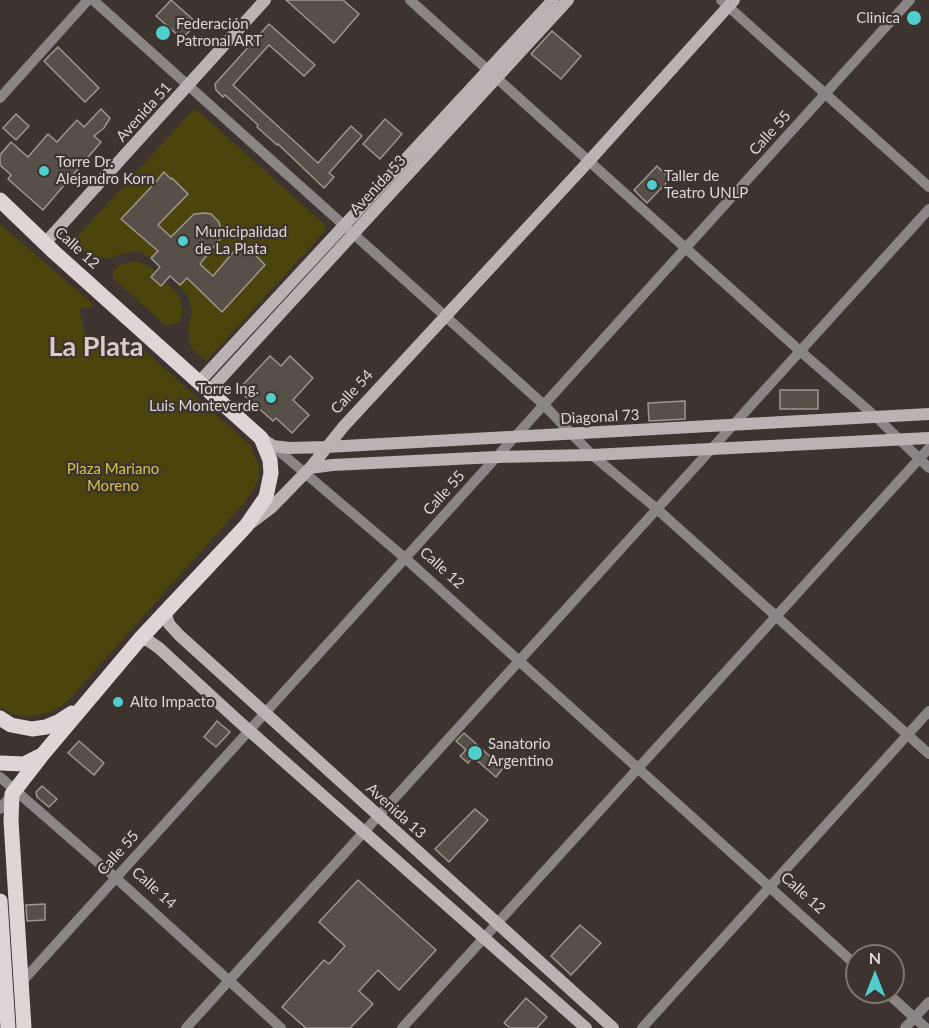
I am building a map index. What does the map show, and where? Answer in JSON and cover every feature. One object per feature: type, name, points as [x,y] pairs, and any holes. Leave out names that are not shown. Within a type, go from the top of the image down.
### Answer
[{"type":"main road","name":"Avenida 51","points":[[45,243],[265,0]]},
{"type":"main road","name":"Avenida 53","points":[[493,75],[553,0]]},
{"type":"main road","name":"Avenida 53","points":[[204,387],[348,229],[493,75],[568,0]]},
{"type":"main road","name":"Calle 54","points":[[13,793],[84,704],[140,639],[246,526],[271,508],[307,470],[589,161],[728,2]]},
{"type":"main road","name":"Calle 12","points":[[0,200],[267,442]]},
{"type":"main road","name":"Diagonal 73","points":[[267,442],[289,448],[326,447],[929,414]]},
{"type":"main road","points":[[307,470],[332,465],[929,438]]},
{"type":"main road","points":[[246,526],[266,497],[271,481],[267,442]]},
{"type":"main road","name":"Avenida 13","points":[[165,612],[173,629],[613,1028]]},
{"type":"main road","points":[[140,639],[159,648],[586,1028]]},
{"type":"main road","points":[[0,718],[11,725],[25,728],[46,727],[58,722],[84,704]]},
{"type":"main road","points":[[0,763],[24,764],[43,754]]},
{"type":"main road","points":[[13,793],[12,836],[24,1028]]},
{"type":"main road","points":[[0,901],[3,1003],[8,1028]]},
{"type":"street","points":[[0,98],[88,0]]},
{"type":"street","points":[[93,0],[543,404],[592,455],[657,508],[929,754]]},
{"type":"street","points":[[410,0],[876,417],[929,468]]},
{"type":"street","name":"Calle 55","points":[[3,1003],[910,0]]},
{"type":"street","points":[[728,2],[929,188]]},
{"type":"street","points":[[186,1028],[929,209]]},
{"type":"street","name":"Calle 12","points":[[267,442],[307,470],[845,955]]},
{"type":"street","points":[[402,1028],[929,448]]},
{"type":"street","points":[[642,1028],[929,711]]},
{"type":"street","name":"Calle 14","points":[[0,777],[13,793],[116,878],[281,1028]]},
{"type":"street","name":"Calle 54","points":[[0,809],[13,793]]},
{"type":"street","points":[[905,1028],[929,1002]]},
{"type":"street","points":[[899,1004],[926,1028]]},
{"type":"green space","points":[[194,109],[326,228],[206,361],[193,350],[190,344],[188,329],[192,310],[187,294],[151,258],[139,252],[123,253],[112,258],[92,257],[76,245],[75,241]]},
{"type":"green space","name":"Plaza Mariano Moreno","points":[[0,224],[95,306],[79,309],[85,335],[93,343],[116,353],[145,351],[250,445],[259,466],[258,481],[246,501],[73,695],[63,705],[48,713],[26,717],[14,715],[0,707]]},
{"type":"green space","points":[[137,261],[149,266],[179,295],[183,310],[181,319],[177,323],[165,325],[113,278],[113,272],[121,264]]},
{"type":"building","points":[[171,0],[197,23],[182,39],[156,16]]},
{"type":"building","points":[[286,0],[343,0],[359,14],[334,43]]},
{"type":"building","points":[[269,24],[315,65],[304,76],[269,45],[233,85],[318,163],[351,126],[362,136],[329,173],[334,177],[324,188],[225,95],[223,97],[216,90],[215,84]]},
{"type":"building","points":[[552,31],[581,56],[561,79],[531,54]]},
{"type":"building","points":[[58,47],[99,88],[85,102],[44,61]]},
{"type":"building","name":"Torre Dr. Alejandro Korn","points":[[101,109],[110,118],[104,128],[94,136],[101,142],[43,210],[8,179],[11,175],[0,165],[0,155],[11,142],[28,157],[48,134],[57,142],[77,120],[84,127]]},
{"type":"building","points":[[16,114],[29,126],[16,140],[3,128]]},
{"type":"building","points":[[385,119],[402,134],[380,159],[363,144]]},
{"type":"building","name":"Taller de Teatro UNLP","points":[[657,166],[670,179],[647,203],[634,190]]},
{"type":"building","name":"Municipalidad de La Plata","points":[[164,172],[188,194],[158,225],[171,237],[194,214],[211,214],[219,222],[221,238],[200,264],[213,276],[241,243],[265,265],[222,312],[187,278],[180,285],[170,276],[161,286],[151,277],[160,267],[151,258],[158,251],[121,219]]},
{"type":"building","name":"Torre Ing. Luis Monteverde","points":[[270,356],[281,366],[290,356],[313,378],[293,400],[309,415],[292,433],[276,418],[273,421],[238,390]]},
{"type":"building","points":[[780,390],[818,390],[818,409],[780,409]]},
{"type":"building","points":[[685,401],[685,419],[649,421],[648,403]]},
{"type":"building","points":[[217,721],[230,732],[216,747],[204,737]]},
{"type":"building","name":"Sanatorio Argentino","points":[[464,733],[503,768],[496,777],[473,757],[468,763],[460,756],[466,750],[456,741]]},
{"type":"building","points":[[79,741],[104,763],[94,775],[68,753]]},
{"type":"building","points":[[42,786],[57,799],[49,807],[37,797],[36,792]]},
{"type":"building","points":[[475,809],[488,820],[449,862],[435,849]]},
{"type":"building","points":[[358,880],[436,950],[399,990],[378,970],[359,991],[373,1004],[350,1028],[306,1028],[282,1007],[324,960],[329,964],[345,946],[319,922]]},
{"type":"building","points":[[45,904],[45,920],[27,921],[26,905]]},
{"type":"building","points":[[580,925],[601,943],[571,975],[551,956]]},
{"type":"building","points":[[526,998],[547,1017],[537,1028],[510,1028],[504,1023]]},
{"type":"place","name":"Clinica","points":[[914,18]]},
{"type":"place","name":"Federación Patronal ART","points":[[163,33]]},
{"type":"place","name":"Torre Dr. Alejandro Korn","points":[[44,171]]},
{"type":"place","name":"Taller de Teatro UNLP","points":[[652,185]]},
{"type":"place","name":"Municipalidad de La Plata","points":[[183,241]]},
{"type":"place","name":"Torre Ing. Luis Monteverde","points":[[271,398]]},
{"type":"place","name":"Alto Impacto","points":[[118,702]]},
{"type":"place","name":"Sanatorio Argentino","points":[[475,753]]},
{"type":"district","name":"La Plata","points":[[96,347]]}]
